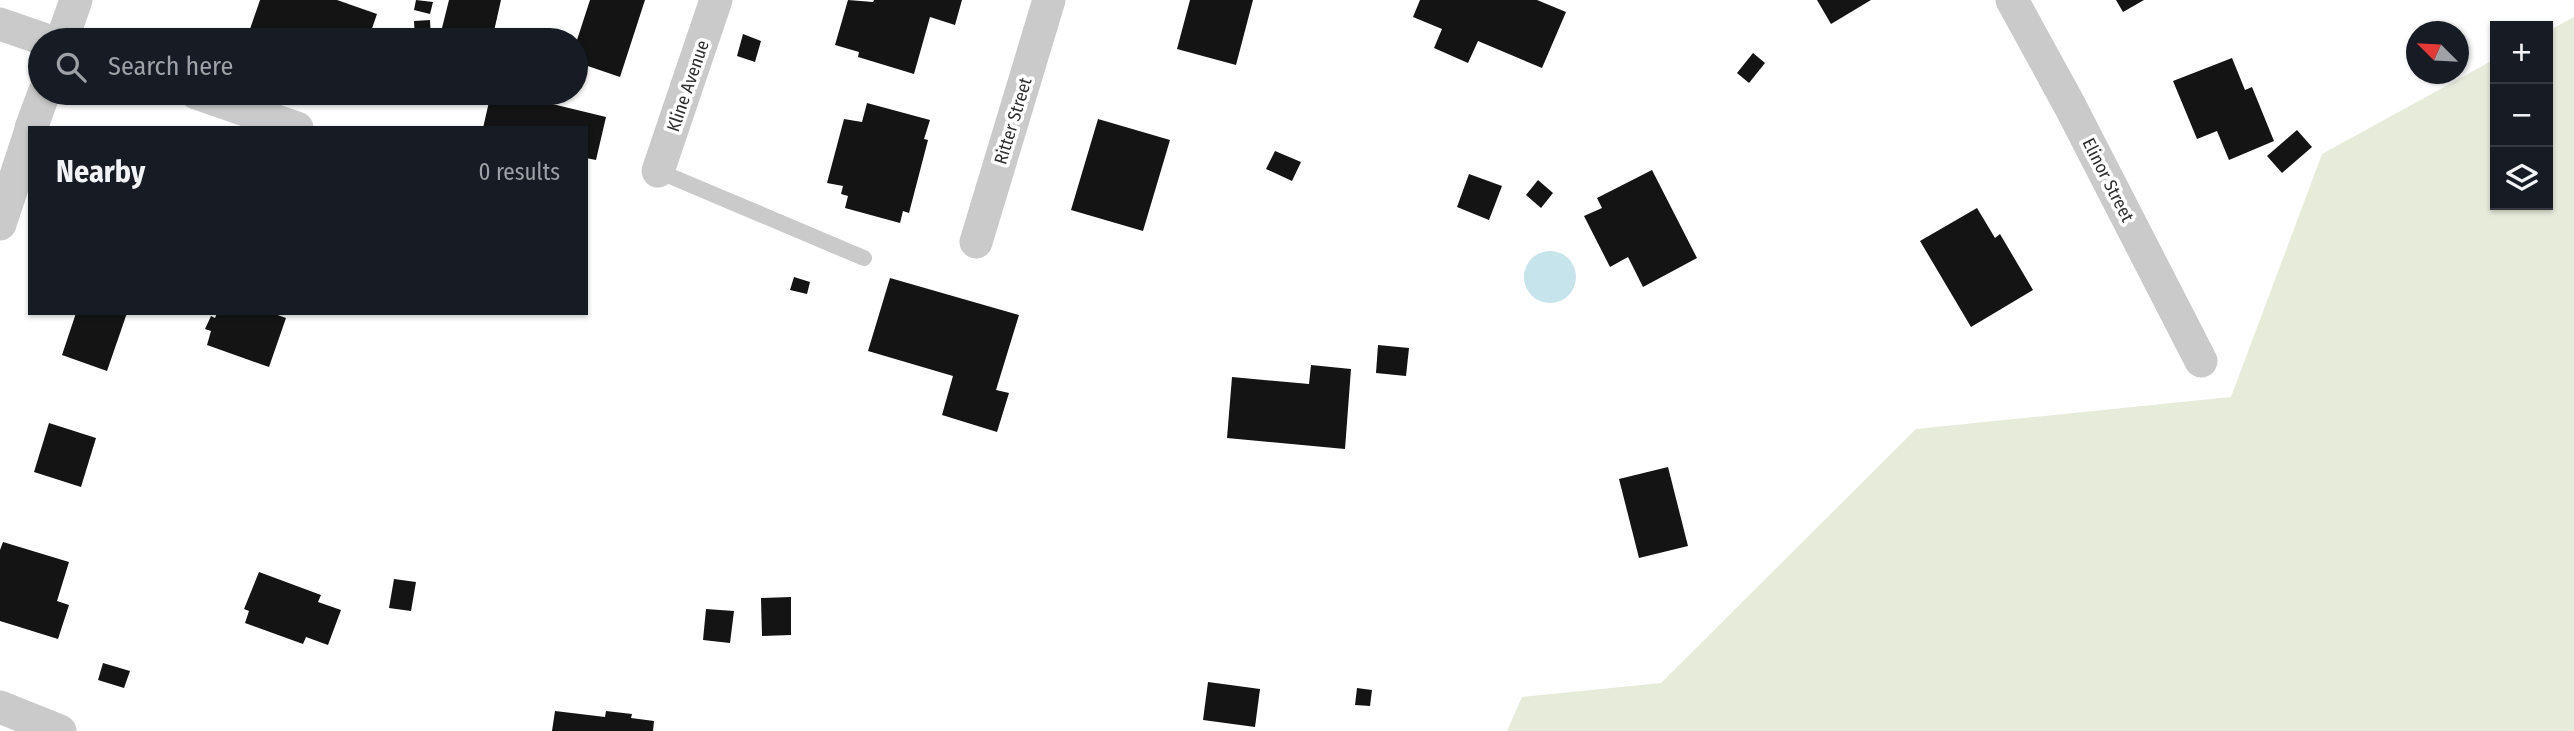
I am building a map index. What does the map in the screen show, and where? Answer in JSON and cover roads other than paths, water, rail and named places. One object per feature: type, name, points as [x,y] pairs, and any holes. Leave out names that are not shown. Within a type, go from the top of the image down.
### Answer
[{"type":"street","points":[[66,28],[76,0]]},
{"type":"street","name":"Kline Avenue","points":[[658,171],[716,0]]},
{"type":"street","name":"Ritter Street","points":[[976,242],[1049,0]]},
{"type":"street","name":"Elinor Street","points":[[2012,0],[2070,106],[2201,361]]},
{"type":"street","points":[[0,24],[28,34]]},
{"type":"street","points":[[32,126],[40,105]]},
{"type":"street","points":[[231,105],[291,126]]},
{"type":"street","points":[[0,224],[28,139]]},
{"type":"street","points":[[0,707],[60,731]]},
{"type":"lane","points":[[658,171],[864,258]]},
{"type":"water","points":[[1550,251],[1560,253],[1568,259],[1574,267],[1574,287],[1568,295],[1560,301],[1550,303],[1540,301],[1532,295],[1526,287],[1524,277],[1526,267],[1532,259],[1540,253]]}]
